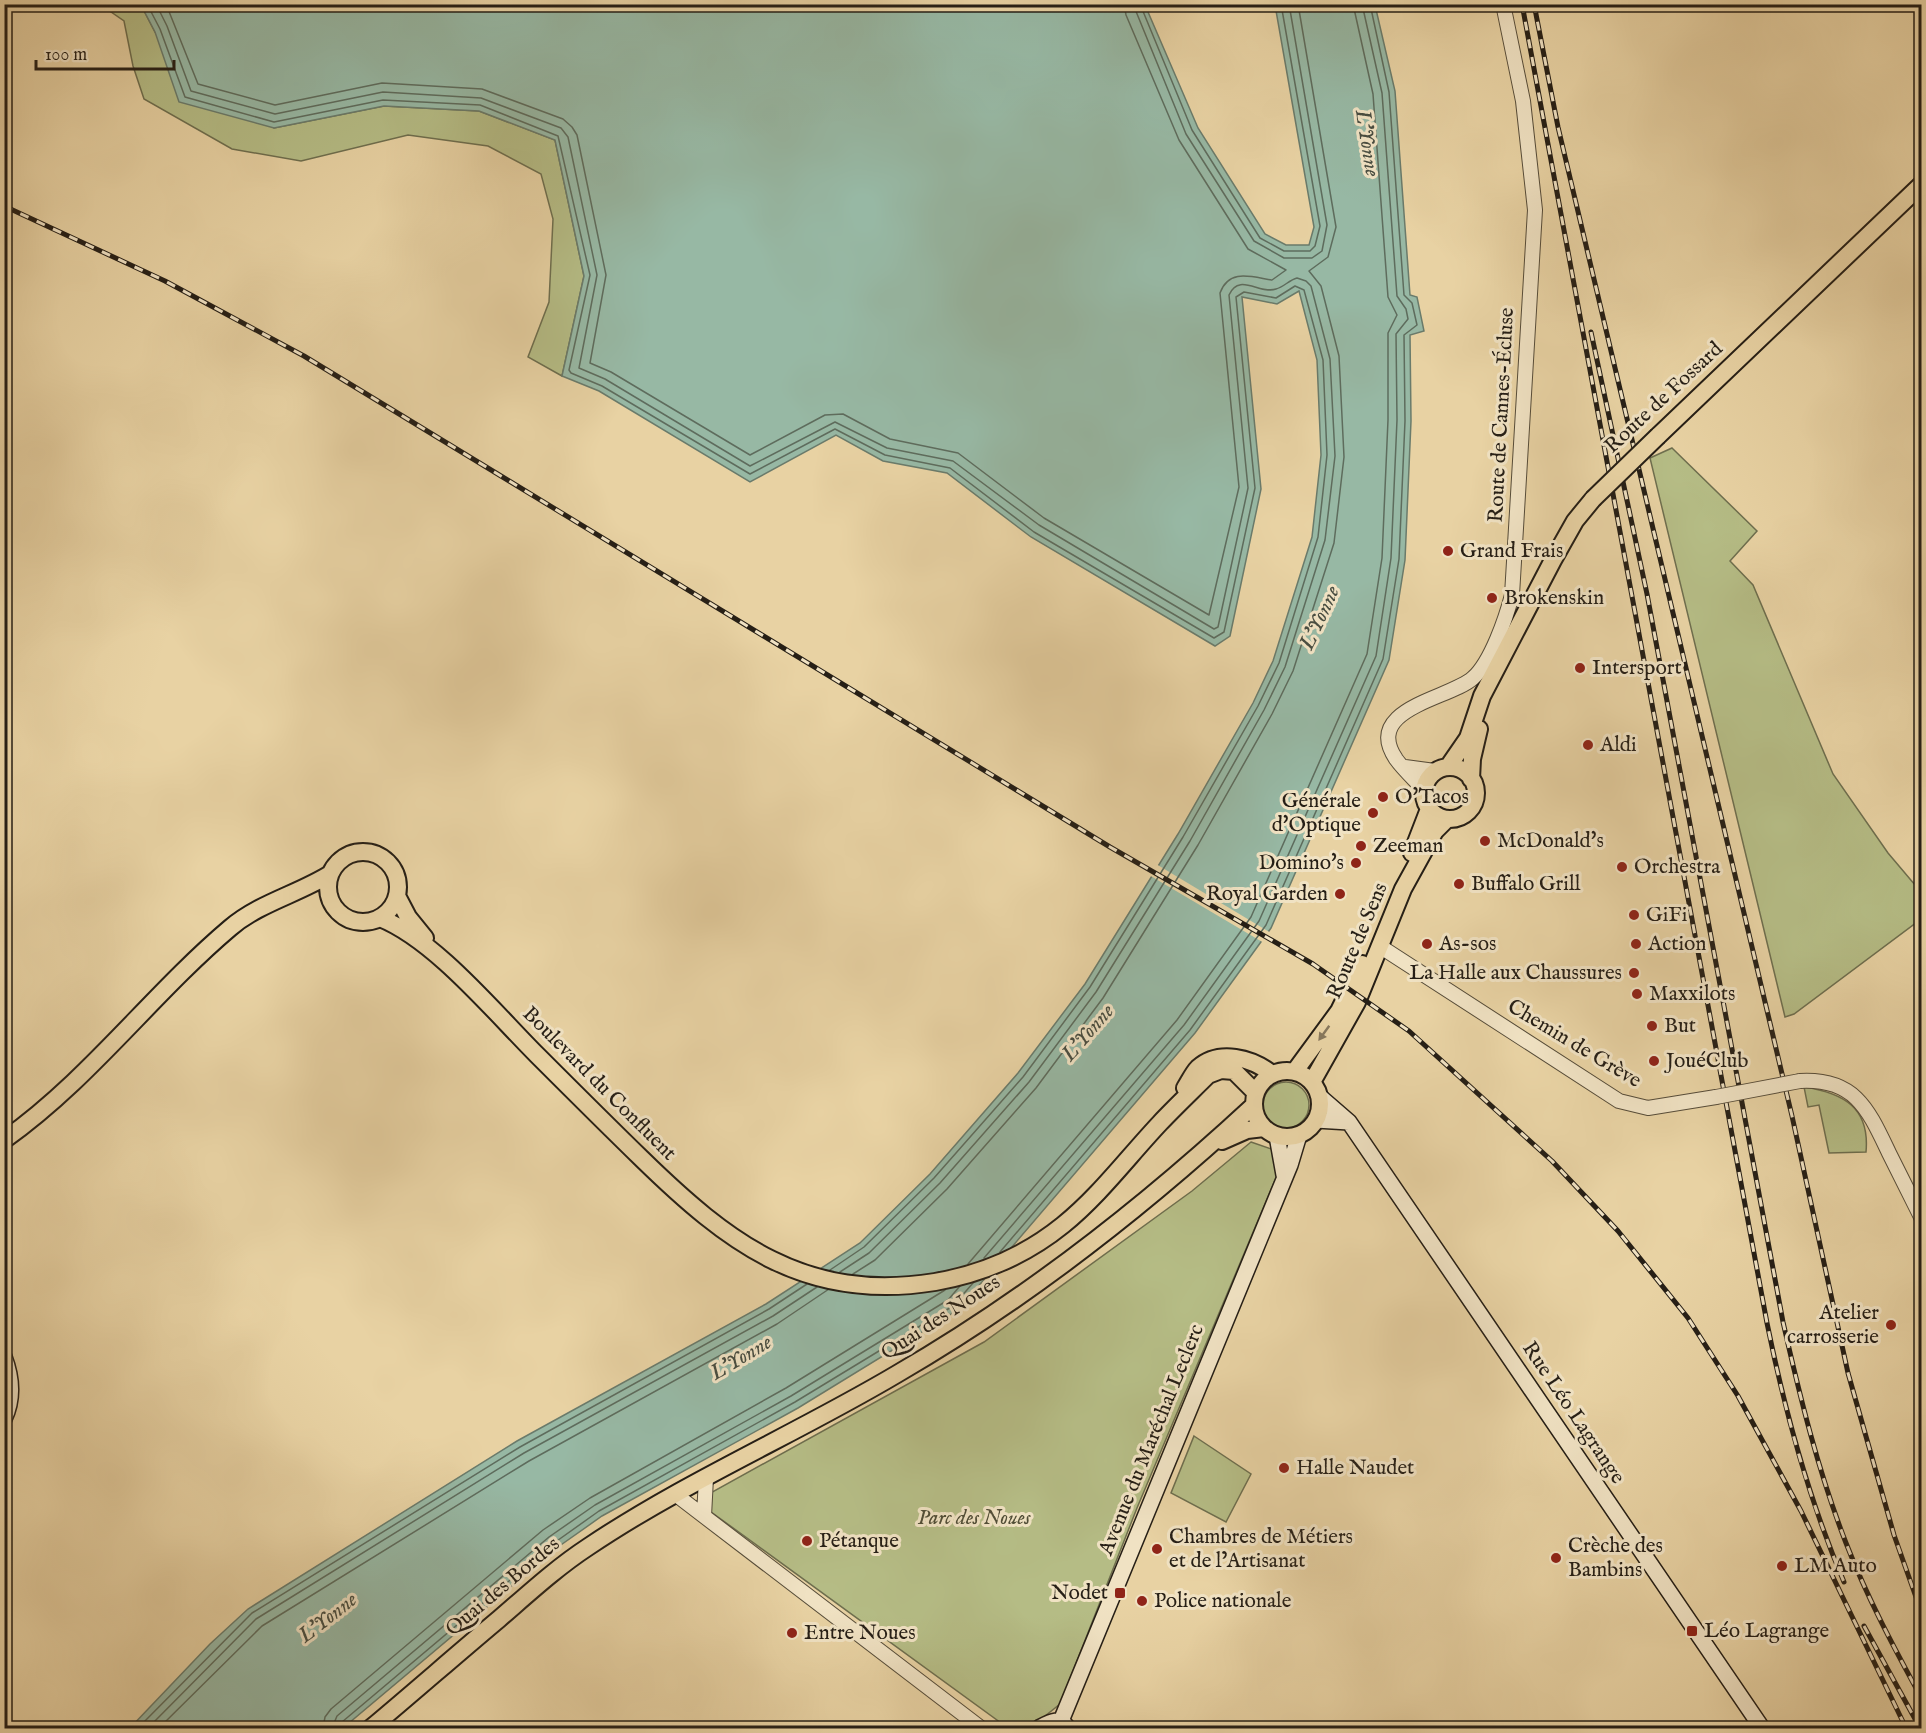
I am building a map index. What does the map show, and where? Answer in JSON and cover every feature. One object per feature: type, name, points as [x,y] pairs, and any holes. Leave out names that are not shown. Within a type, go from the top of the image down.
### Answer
[{"type":"main road","name":"Route de Fossard","points":[[1442,769],[1468,738],[1476,710],[1553,560],[1575,521],[1593,499],[1922,184]]},
{"type":"main road","name":"Route de Fossard","points":[[1471,779],[1472,759],[1490,685]]},
{"type":"main road","points":[[1442,769],[1461,770],[1471,779],[1476,791],[1473,806],[1462,816],[1447,819],[1429,809],[1424,790],[1442,769]]},
{"type":"main road","name":"Route de Sens","points":[[1295,1071],[1325,1033],[1347,996],[1425,825],[1429,809]]},
{"type":"main road","name":"Route de Sens","points":[[1316,1089],[1381,947],[1403,889],[1436,831],[1447,819]]},
{"type":"main road","points":[[359,852],[378,856],[393,869],[397,896],[388,912],[380,918],[363,923],[354,922],[345,918],[332,904],[328,894],[330,874],[335,866],[350,855],[359,852]]},
{"type":"main road","points":[[4,1140],[36,1118],[232,926],[263,907],[330,874]]},
{"type":"main road","name":"Boulevard du Confluent","points":[[397,896],[408,917],[448,966],[688,1204],[721,1230],[781,1264],[830,1280],[859,1285],[912,1286],[955,1279],[1003,1261],[1031,1247],[1062,1226],[1093,1197],[1161,1121]]},
{"type":"main road","points":[[263,907],[309,898],[332,904]]},
{"type":"main road","name":"Boulevard du Confluent","points":[[380,918],[399,926],[448,966]]},
{"type":"main road","points":[[1161,1121],[1199,1068],[1214,1059],[1234,1057],[1262,1065],[1272,1074]]},
{"type":"main road","points":[[1161,1121],[1208,1076],[1221,1070],[1234,1071],[1254,1099],[1258,1122],[1270,1132],[1284,1175]]},
{"type":"main road","points":[[1210,1146],[1254,1099],[1259,1085],[1272,1074],[1295,1071],[1316,1089],[1316,1120]]},
{"type":"main road","name":"Rue Léo Lagrange","points":[[1316,1089],[1349,1122],[1762,1728]]},
{"type":"main road","points":[[4,1127],[65,1090]]},
{"type":"main road","points":[[1210,1146],[1247,1130],[1299,1135],[1316,1120],[1349,1122]]},
{"type":"main road","name":"Avenue du Maréchal Leclerc","points":[[1064,1725],[1284,1175],[1296,1151],[1299,1135]]},
{"type":"main road","name":"Quai des Noues","points":[[675,1494],[895,1376],[957,1338],[1025,1292],[1210,1146]]},
{"type":"main road","points":[[4,1357],[10,1371],[11,1393],[4,1419]]},
{"type":"main road","name":"Quai des Bordes","points":[[371,1728],[567,1562],[675,1494]]},
{"type":"main road","points":[[1039,1728],[1055,1720],[1064,1725]]},
{"type":"street","name":"Route de Cannes-Écluse","points":[[1424,790],[1405,767],[1396,760],[1391,749],[1392,728],[1407,708],[1459,688],[1476,676],[1503,623],[1512,595],[1535,210],[1523,101],[1503,4]]},
{"type":"street","points":[[1405,767],[1442,769]]},
{"type":"street","name":"Chemin de Grève","points":[[1381,947],[1619,1101],[1648,1108],[1800,1081],[1820,1081],[1839,1086],[1863,1104],[1922,1220]]},
{"type":"street","points":[[704,1516],[706,1478]]},
{"type":"street","points":[[675,1494],[981,1728]]},
{"type":"green space","points":[[101,5],[141,5],[155,32],[274,128],[384,106],[479,111],[555,140],[584,276],[562,376],[528,357],[549,302],[553,219],[541,174],[488,146],[408,135],[301,161],[232,149],[144,99],[133,66],[124,21]]},
{"type":"green space","points":[[1672,448],[1757,531],[1730,561],[1753,585],[1833,774],[1888,853],[1921,892],[1921,919],[1794,1014],[1785,1017],[1650,458]]},
{"type":"green space","points":[[1286,1082],[1302,1089],[1309,1105],[1302,1121],[1286,1128],[1270,1121],[1263,1105],[1270,1089]]},
{"type":"green space","points":[[1804,1087],[1831,1094],[1852,1105],[1864,1124],[1866,1152],[1829,1153],[1819,1105],[1808,1107]]},
{"type":"green space","name":"Parc des Noues","points":[[1251,1142],[1286,1154],[1137,1508],[1060,1704],[1030,1728],[1008,1728],[696,1501],[984,1342],[1192,1191]]},
{"type":"green space","points":[[1194,1436],[1251,1474],[1226,1522],[1171,1493]]},
{"type":"water","name":"L'Yonne","points":[[141,5],[1145,5],[1198,128],[1265,234],[1286,245],[1309,245],[1314,227],[1275,5],[1375,5],[1395,91],[1410,295],[1417,297],[1424,331],[1410,335],[1411,421],[1405,560],[1389,660],[1271,928],[1195,1033],[958,1310],[798,1408],[602,1516],[558,1547],[343,1728],[130,1728],[210,1644],[248,1609],[517,1441],[766,1304],[860,1243],[930,1174],[1018,1073],[1085,984],[1178,834],[1253,703],[1273,661],[1312,537],[1321,455],[1317,360],[1299,291],[1277,304],[1242,297],[1261,489],[1230,636],[1215,646],[1031,537],[947,473],[883,461],[836,435],[750,482],[599,391],[562,376],[584,276],[555,140],[479,111],[384,106],[274,128],[179,102],[155,32]]},
{"type":"pier","points":[[1156,864],[1271,933],[1264,943],[1149,875]]},
{"type":"railway","points":[[1522,4],[1767,1323],[1799,1454],[1819,1519],[1844,1582]]},
{"type":"railway","points":[[1534,4],[1558,127],[1792,1116],[1848,1373],[1894,1535],[1922,1614]]},
{"type":"railway","points":[[4,206],[165,281],[304,356],[1110,847],[1313,964],[1409,1031],[1552,1161],[1618,1231],[1688,1318],[1738,1396],[1801,1511],[1906,1728]]},
{"type":"railway","points":[[1591,332],[1647,594],[1783,1322],[1796,1378],[1818,1461],[1846,1543],[1881,1622],[1922,1699]]},
{"type":"railway","points":[[1864,1626],[1920,1728]]},
{"type":"place","name":"Grand Frais","points":[[1448,551]]},
{"type":"place","name":"Brokenskin","points":[[1492,598]]},
{"type":"place","name":"Intersport","points":[[1580,668]]},
{"type":"place","name":"Aldi","points":[[1588,745]]},
{"type":"place","name":"O'Tacos","points":[[1383,797]]},
{"type":"place","name":"Générale d'Optique","points":[[1373,813]]},
{"type":"place","name":"McDonald's","points":[[1485,841]]},
{"type":"place","name":"Zeeman","points":[[1361,846]]},
{"type":"place","name":"Domino's","points":[[1356,863]]},
{"type":"place","name":"Orchestra","points":[[1622,867]]},
{"type":"place","name":"Buffalo Grill","points":[[1459,884]]},
{"type":"place","name":"Royal Garden","points":[[1340,894]]},
{"type":"place","name":"GiFi","points":[[1634,915]]},
{"type":"place","name":"As-sos","points":[[1427,944]]},
{"type":"place","name":"Action","points":[[1636,944]]},
{"type":"place","name":"La Halle aux Chaussures","points":[[1634,973]]},
{"type":"place","name":"Maxxilots","points":[[1637,994]]},
{"type":"place","name":"But","points":[[1652,1026]]},
{"type":"place","name":"JouéClub","points":[[1654,1061]]},
{"type":"place","name":"Atelier carrosserie","points":[[1891,1325]]},
{"type":"place","name":"Halle Naudet","points":[[1284,1468]]},
{"type":"place","name":"Pétanque","points":[[807,1541]]},
{"type":"place","name":"Chambres de Métiers et de l’Artisanat","points":[[1157,1549]]},
{"type":"place","name":"Crèche des Bambins","points":[[1556,1558]]},
{"type":"place","name":"LM Auto","points":[[1782,1566]]},
{"type":"place","name":"Nodet","points":[[1120,1593]]},
{"type":"place","name":"Police nationale","points":[[1142,1601]]},
{"type":"place","name":"Léo Lagrange","points":[[1692,1631]]},
{"type":"place","name":"Entre Noues","points":[[792,1633]]}]
